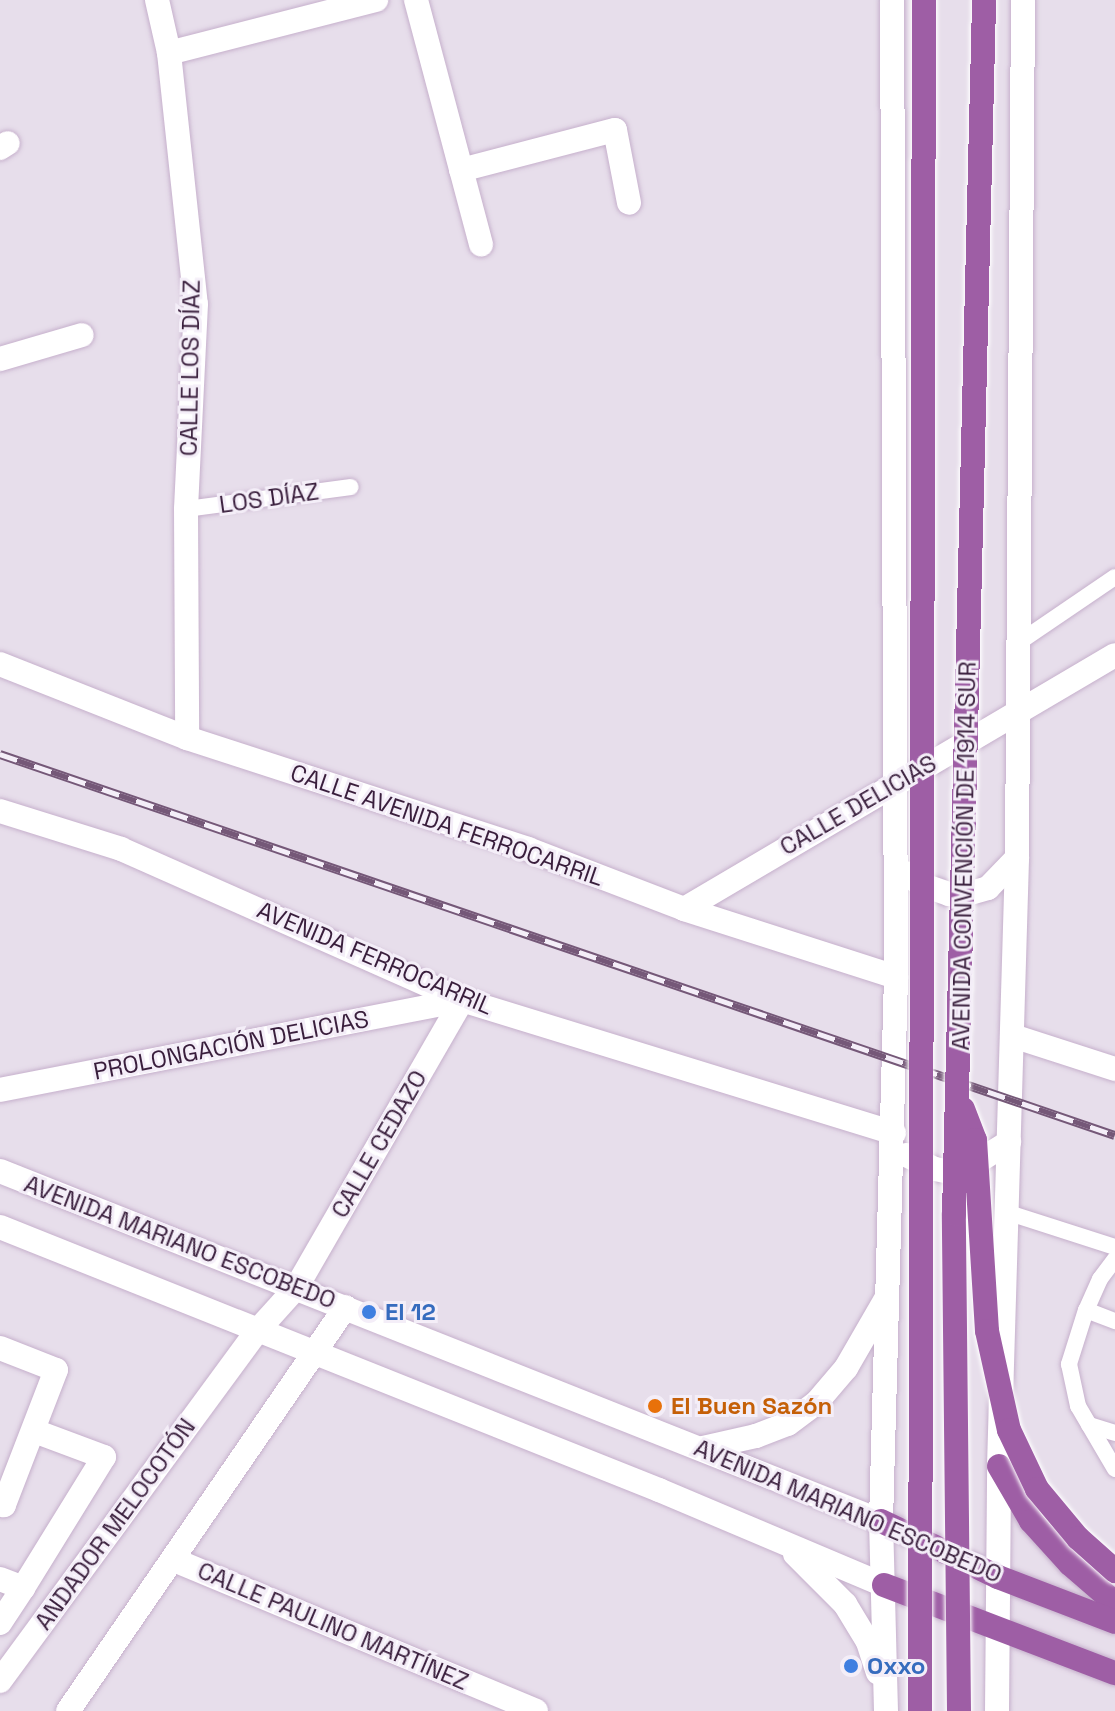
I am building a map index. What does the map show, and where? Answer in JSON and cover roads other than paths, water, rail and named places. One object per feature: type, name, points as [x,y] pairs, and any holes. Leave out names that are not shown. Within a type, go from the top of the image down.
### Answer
[{"type":"main road","name":"AVENIDA CONVENCIÓN DE 1914 SUR","points":[[920,1711],[924,0]]},
{"type":"main road","name":"AVENIDA CONVENCIÓN DE 1914 SUR","points":[[959,1711],[953,1319],[984,0]]},
{"type":"main road","points":[[959,1099],[975,1140],[987,1331],[1009,1430],[1037,1489],[1078,1538],[1115,1571]]},
{"type":"main road","points":[[999,1466],[1031,1521],[1070,1564],[1115,1603]]},
{"type":"main road","name":"AVENIDA MARIANO ESCOBEDO","points":[[881,1521],[998,1577],[1115,1622]]},
{"type":"main road","name":"AVENIDA MARIANO ESCOBEDO","points":[[884,1585],[1115,1673]]},
{"type":"street","name":"CALLE LOS DÍAZ","points":[[157,0],[169,53],[196,304],[186,509],[187,738]]},
{"type":"street","points":[[169,53],[376,0]]},
{"type":"street","points":[[416,0],[481,244]]},
{"type":"street","points":[[886,1706],[881,1521],[890,1291],[896,977],[892,0]]},
{"type":"street","name":"AVENIDA CONVENCIÓN DE 1914 SUR","points":[[997,1711],[999,1466],[1017,858],[1023,0]]},
{"type":"street","points":[[461,170],[615,130],[629,203]]},
{"type":"street","points":[[0,359],[82,335]]},
{"type":"street","name":"CALLE DELICIAS","points":[[684,909],[894,782],[1017,715],[1115,655]]},
{"type":"street","name":"CALLE AVENIDA FERROCARRIL","points":[[0,664],[187,738],[528,849],[684,909],[896,977]]},
{"type":"street","name":"AVENIDA FERROCARRIL","points":[[0,811],[121,849],[462,1000],[893,1140],[935,1169],[950,1172],[977,1162],[1009,1142]]},
{"type":"street","points":[[894,864],[920,884],[949,894],[967,894],[988,888],[1017,858]]},
{"type":"street","name":"PROLONGACIÓN DELICIAS","points":[[0,1090],[462,1000]]},
{"type":"street","name":"CALLE CEDAZO","points":[[258,1330],[296,1288],[462,1000]]},
{"type":"street","points":[[1013,1036],[1115,1069]]},
{"type":"street","name":"AVENIDA MARIANO ESCOBEDO","points":[[0,1171],[881,1521]]},
{"type":"street","points":[[891,1240],[903,1216],[918,1205],[936,1202],[965,1209],[985,1221],[1005,1243]]},
{"type":"street","name":"AVENIDA MARIANO ESCOBEDO","points":[[0,1227],[775,1537],[884,1585]]},
{"type":"street","points":[[703,1448],[756,1436],[788,1424],[817,1402],[846,1368],[890,1291]]},
{"type":"street","points":[[68,1711],[346,1307]]},
{"type":"street","name":"ANDADOR MELOCOTÓN","points":[[0,1681],[258,1330]]},
{"type":"street","points":[[0,1348],[56,1370],[4,1505],[0,1504]]},
{"type":"street","name":"ANDADOR MELOCOTÓN","points":[[0,1623],[12,1584],[104,1457],[34,1431]]},
{"type":"street","points":[[775,1537],[814,1569],[845,1604],[868,1642],[886,1706]]},
{"type":"street","name":"CALLE PAULINO MARTÍNEZ","points":[[174,1560],[536,1711]]},
{"type":"lane","name":"LOS DÍAZ","points":[[186,509],[351,487]]},
{"type":"lane","points":[[1018,643],[1115,577]]},
{"type":"lane","points":[[1006,1212],[1115,1247]]},
{"type":"lane","points":[[1115,1259],[1100,1279],[1086,1310],[1069,1364],[1078,1406],[1115,1469]]},
{"type":"lane","points":[[1086,1310],[1115,1321]]},
{"type":"lane","points":[[1089,1425],[1115,1433]]},
{"type":"railway","points":[[0,754],[1115,1135]]},
{"type":"place","name":"El 12","points":[[369,1312]]},
{"type":"place","name":"El Buen Sazón","points":[[655,1406]]},
{"type":"place","name":"Oxxo","points":[[851,1666]]}]
